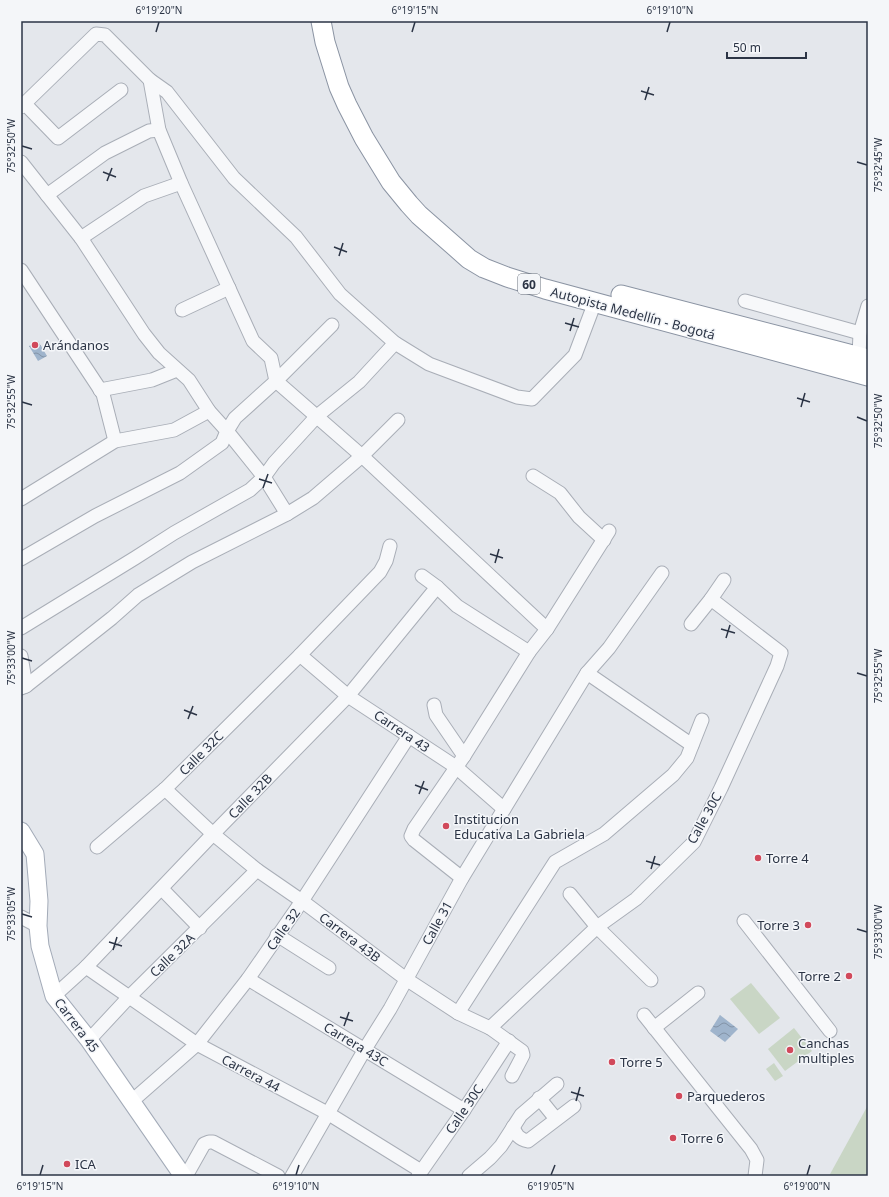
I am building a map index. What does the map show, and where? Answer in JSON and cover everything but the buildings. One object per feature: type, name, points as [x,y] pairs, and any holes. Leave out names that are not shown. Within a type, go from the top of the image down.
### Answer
[{"type":"highway","name":"Autopista Medellín - Bogotá","points":[[321,21],[325,42],[339,87],[354,120],[391,182],[419,215],[469,259],[484,268],[507,277],[737,342],[868,376]]},
{"type":"highway","name":"Autopista Medellín - Bogotá","points":[[332,21],[336,41],[350,85],[369,126],[392,163],[429,208],[474,248],[501,261],[528,271],[864,357]]},
{"type":"main road","name":"Carrera 45","points":[[21,831],[35,854],[40,946],[54,996],[89,1040],[183,1176]]},
{"type":"street","points":[[121,90],[58,138],[23,106],[96,34],[105,35],[150,80],[167,92],[234,178],[296,237],[340,294],[395,343],[429,364],[517,397],[532,399],[575,355],[595,302]]},
{"type":"street","points":[[150,80],[159,130],[181,183],[253,341],[271,358],[276,381],[362,456],[547,630]]},
{"type":"street","points":[[48,195],[105,153],[149,131],[159,130]]},
{"type":"street","points":[[21,162],[81,238],[144,334],[159,354],[189,380],[209,411],[264,477],[287,514]]},
{"type":"street","points":[[81,238],[144,196],[181,183]]},
{"type":"street","points":[[21,270],[103,394],[115,441]]},
{"type":"street","points":[[182,310],[229,288]]},
{"type":"street","points":[[745,301],[860,333]]},
{"type":"street","points":[[864,357],[860,333],[868,306]]},
{"type":"street","points":[[21,559],[95,516],[180,473],[222,443],[235,418],[276,381],[332,325]]},
{"type":"street","points":[[21,628],[174,533],[250,490],[264,477],[274,463],[317,416],[359,382],[395,343]]},
{"type":"street","points":[[100,390],[152,380],[177,370]]},
{"type":"street","points":[[21,499],[115,441],[174,430],[209,411]]},
{"type":"street","points":[[24,687],[112,618],[138,595],[192,562],[287,514],[313,498],[362,456],[398,420]]},
{"type":"street","points":[[462,878],[414,840],[412,836],[414,829],[464,756],[529,652],[547,630],[606,535],[579,517],[560,493],[533,476]]},
{"type":"street","name":"Calle 32C","points":[[97,847],[165,789],[300,655],[380,572],[386,561],[390,546]]},
{"type":"street","name":"Calle 31","points":[[292,1176],[365,1049],[390,1009],[462,878],[587,673],[609,648],[662,573]]},
{"type":"street","points":[[422,576],[437,587],[457,606],[529,652]]},
{"type":"street","points":[[691,624],[724,580]]},
{"type":"street","name":"Calle 32B","points":[[54,996],[86,967],[348,696],[437,587]]},
{"type":"street","name":"Calle 30C","points":[[490,1028],[597,927],[636,899],[694,842],[777,666],[781,653],[711,599]]},
{"type":"street","name":"Carrera 43","points":[[300,655],[348,696],[456,768],[504,809]]},
{"type":"street","points":[[21,656],[24,687]]},
{"type":"street","points":[[587,673],[692,745]]},
{"type":"street","points":[[434,706],[436,715],[464,756]]},
{"type":"street","points":[[458,1013],[555,862],[604,834],[673,775],[687,758],[702,720]]},
{"type":"street","name":"Calle 32","points":[[132,1101],[197,1044],[248,979],[302,901],[409,736]]},
{"type":"street","name":"Carrera 43B","points":[[165,789],[213,834],[257,870],[302,901],[406,979],[458,1013],[490,1028],[522,1051],[523,1055],[512,1076]]},
{"type":"street","name":"Calle 32A","points":[[89,1040],[129,997],[257,870]]},
{"type":"street","points":[[162,889],[200,928]]},
{"type":"street","points":[[570,894],[597,927],[651,980]]},
{"type":"street","points":[[21,917],[38,926]]},
{"type":"street","points":[[744,921],[830,1031]]},
{"type":"street","points":[[277,936],[329,968]]},
{"type":"street","name":"Carrera 44","points":[[86,967],[197,1044],[328,1114],[419,1174]]},
{"type":"street","name":"Carrera 43C","points":[[248,979],[464,1110]]},
{"type":"street","points":[[654,1028],[698,993]]},
{"type":"street","points":[[644,1016],[751,1149],[757,1160],[755,1176]]},
{"type":"street","name":"Calle 30C","points":[[419,1174],[464,1110],[509,1041]]},
{"type":"street","points":[[469,1176],[490,1158],[501,1146],[521,1115],[557,1084]]},
{"type":"street","points":[[539,1098],[556,1119]]},
{"type":"street","points":[[513,1127],[516,1134],[521,1139],[528,1141],[574,1106]]},
{"type":"street","points":[[186,1176],[204,1144],[209,1142],[213,1142],[278,1176]]},
{"type":"green space","points":[[751,983],[780,1018],[759,1034],[730,999]]},
{"type":"green space","name":"Canchas multiples","points":[[794,1028],[812,1051],[785,1071],[768,1049]]},
{"type":"green space","points":[[774,1063],[783,1076],[775,1081],[766,1069]]},
{"type":"green space","points":[[868,1105],[868,1176],[829,1176]]},
{"type":"water","points":[[38,341],[47,356],[38,361],[29,346]]},
{"type":"water","points":[[720,1015],[738,1029],[725,1042],[710,1031]]},
{"type":"place","name":"Arándanos","points":[[35,345]]},
{"type":"place","name":"Institucion Educativa La Gabriela","points":[[446,826]]},
{"type":"place","name":"Torre 4","points":[[758,858]]},
{"type":"place","name":"Torre 3","points":[[808,925]]},
{"type":"place","name":"Torre 2","points":[[849,976]]},
{"type":"place","name":"Canchas multiples","points":[[790,1050]]},
{"type":"place","name":"Torre 5","points":[[612,1062]]},
{"type":"place","name":"Parquederos","points":[[679,1096]]},
{"type":"place","name":"Torre 6","points":[[673,1138]]},
{"type":"place","name":"ICA","points":[[67,1164]]}]
